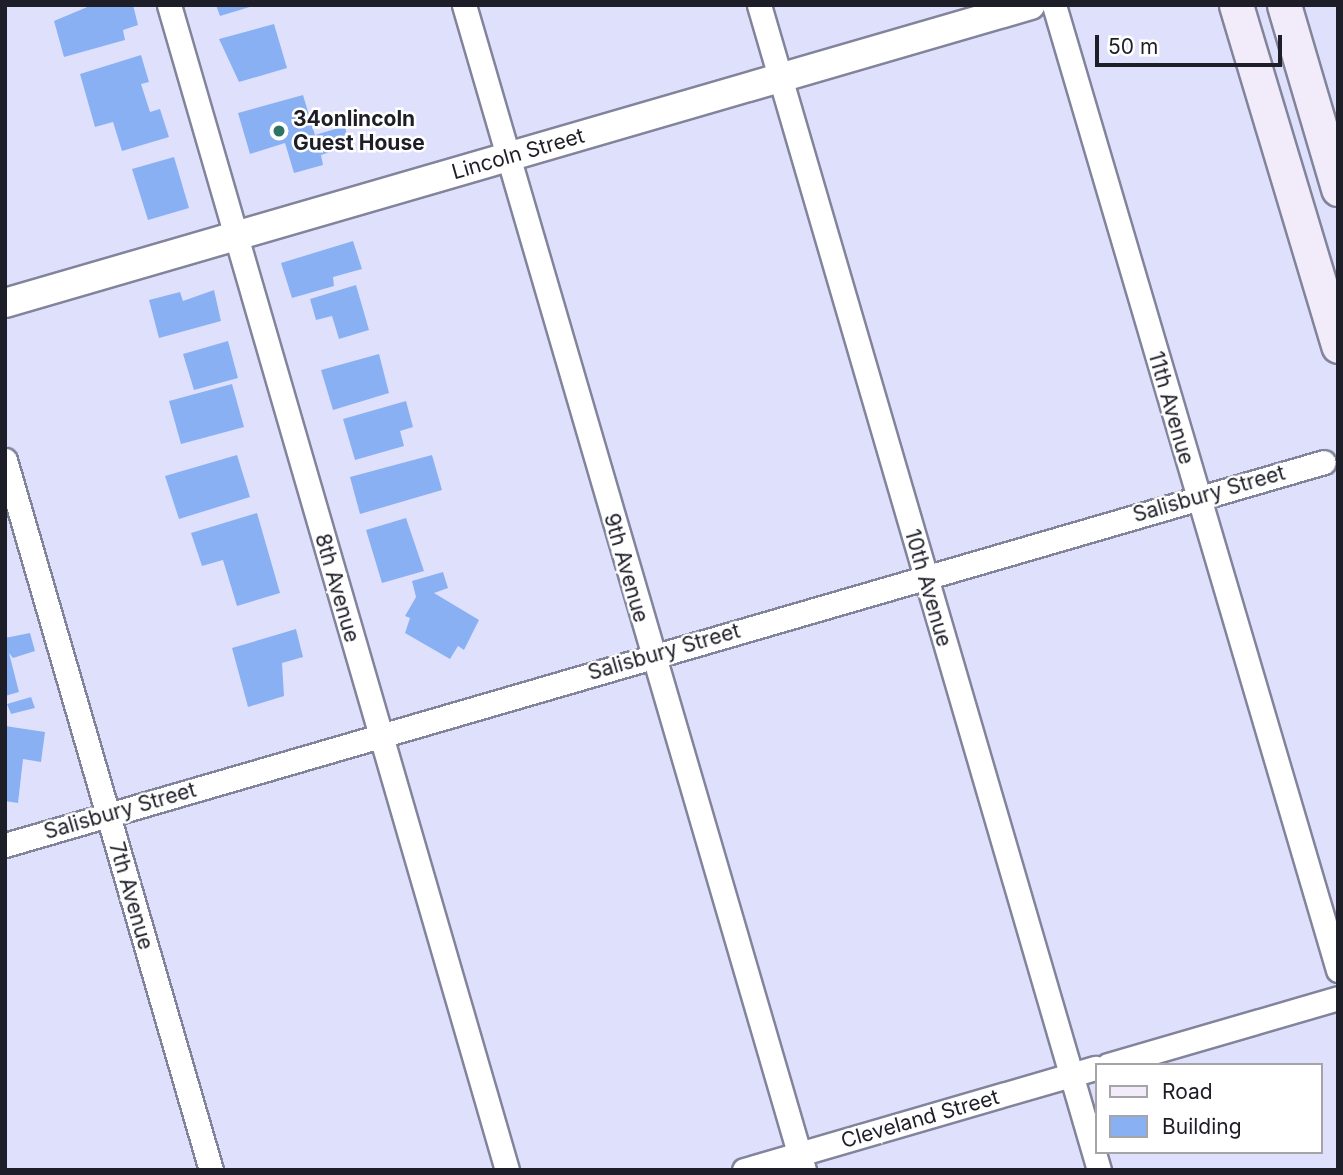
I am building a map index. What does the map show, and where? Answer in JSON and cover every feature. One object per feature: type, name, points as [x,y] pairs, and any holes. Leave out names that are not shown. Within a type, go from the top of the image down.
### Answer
[{"type":"main road","points":[[1236,5],[1338,346]]},
{"type":"main road","points":[[1284,5],[1338,189]]},
{"type":"street","name":"8th Avenue","points":[[169,5],[507,1170]]},
{"type":"street","name":"9th Avenue","points":[[464,5],[510,157],[651,657],[802,1161]]},
{"type":"street","name":"10th Avenue","points":[[759,5],[1094,1153]]},
{"type":"street","name":"Lincoln Street","points":[[5,303],[1031,5]]},
{"type":"street","name":"11th Avenue","points":[[1054,5],[1338,970]]},
{"type":"street","name":"7th Avenue","points":[[5,460],[211,1170]]},
{"type":"street","name":"Salisbury Street","points":[[5,845],[1324,461]]},
{"type":"street","points":[[1115,1063],[1338,998]]},
{"type":"street","name":"Cleveland Street","points":[[744,1170],[802,1161],[1094,1069]]},
{"type":"building","points":[[92,5],[133,5],[138,25],[123,30],[125,40],[64,57],[54,21]]},
{"type":"building","points":[[216,5],[253,5],[253,6],[220,16]]},
{"type":"building","points":[[274,24],[287,68],[239,82],[219,39]]},
{"type":"building","points":[[141,55],[149,82],[141,84],[150,112],[160,109],[169,137],[122,151],[113,122],[95,127],[80,74]]},
{"type":"building","name":"34onlincoln Guest House","points":[[303,95],[315,135],[345,126],[349,146],[321,155],[323,165],[294,173],[285,143],[250,154],[238,113]]},
{"type":"building","points":[[174,157],[189,208],[148,220],[132,169]]},
{"type":"building","points":[[353,241],[362,269],[333,277],[334,286],[292,298],[281,263]]},
{"type":"building","points":[[356,285],[369,330],[339,339],[332,316],[316,320],[310,299]]},
{"type":"building","points":[[214,290],[221,321],[159,338],[149,300],[180,292],[183,301]]},
{"type":"building","points":[[228,341],[238,378],[194,390],[183,354]]},
{"type":"building","points":[[379,354],[389,393],[333,410],[321,370]]},
{"type":"building","points":[[232,384],[244,427],[181,444],[169,401]]},
{"type":"building","points":[[406,401],[413,427],[400,431],[404,446],[355,460],[343,419]]},
{"type":"building","points":[[237,455],[250,497],[179,519],[165,476]]},
{"type":"building","points":[[432,455],[442,490],[360,514],[350,477]]},
{"type":"building","points":[[257,513],[280,593],[237,606],[223,560],[202,566],[191,533]]},
{"type":"building","points":[[406,518],[424,571],[382,583],[366,530]]},
{"type":"building","points":[[443,572],[448,588],[434,593],[479,620],[464,650],[458,646],[450,659],[405,633],[410,618],[405,616],[416,597],[412,581]]},
{"type":"building","points":[[296,629],[303,657],[282,663],[284,696],[248,707],[232,648]]},
{"type":"building","points":[[30,633],[35,651],[13,658],[9,653],[19,692],[5,696],[5,638]]},
{"type":"building","points":[[31,697],[35,708],[11,714],[7,704]]},
{"type":"building","points":[[5,726],[45,732],[41,762],[23,759],[18,803],[5,801]]},
{"type":"place","name":"34onlincoln Guest House","points":[[279,131]]}]
